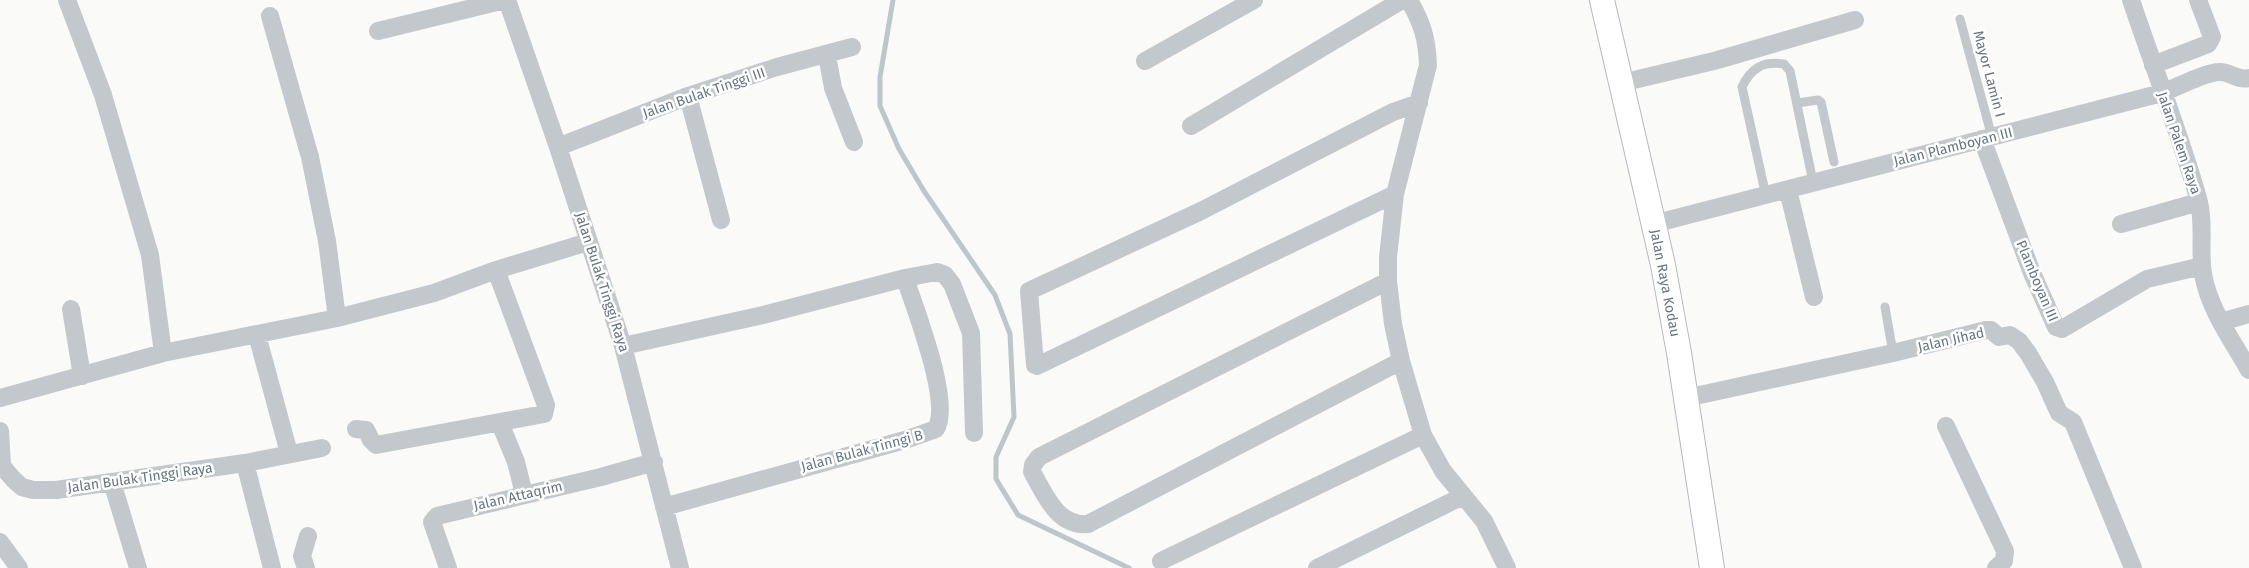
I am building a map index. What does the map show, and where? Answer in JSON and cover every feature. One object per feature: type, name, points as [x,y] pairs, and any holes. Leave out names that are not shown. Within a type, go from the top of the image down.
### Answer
[{"type":"street","points":[[67,0],[103,95],[150,255],[163,353]]},
{"type":"street","points":[[378,31],[506,0]]},
{"type":"street","name":"Jalan Bulak Tinggi Raya","points":[[506,0],[558,147],[623,346],[680,568]]},
{"type":"street","points":[[1145,60],[1254,0]]},
{"type":"street","points":[[1191,126],[1402,0]]},
{"type":"street","points":[[1409,0],[1422,23],[1427,45],[1428,64],[1395,194],[1388,257],[1388,281],[1393,324],[1401,361],[1423,435],[1443,471],[1484,520],[1507,568]]},
{"type":"street","name":"Jalan Raya Kodau","points":[[1602,0],[1665,275],[1712,568]]},
{"type":"street","name":"Jalan Palem Raya","points":[[2131,0],[2162,93],[2176,126],[2199,202],[2202,266],[2209,294],[2222,322],[2249,370]]},
{"type":"street","points":[[2153,65],[2208,44],[2211,41],[2212,37],[2198,0]]},
{"type":"street","points":[[270,16],[310,157],[327,241],[337,318]]},
{"type":"street","points":[[1621,83],[1714,61],[1855,20]]},
{"type":"street","name":"Jalan Bulak Tinggi III","points":[[558,147],[688,96],[777,67],[852,47]]},
{"type":"street","points":[[827,55],[834,88],[854,142]]},
{"type":"street","name":"Jalan Plamboyan III","points":[[1653,224],[2162,93],[2215,72],[2225,72],[2240,80],[2249,78]]},
{"type":"street","points":[[688,96],[721,220]]},
{"type":"street","points":[[1395,194],[1037,366],[1035,365],[1029,291],[1201,211],[1393,112],[1419,103]]},
{"type":"street","name":"Plamboyan III","points":[[1987,138],[2032,273],[2056,327],[2062,329],[2147,279],[2202,266]]},
{"type":"street","points":[[1788,190],[1814,297]]},
{"type":"street","points":[[2121,224],[2199,202]]},
{"type":"street","points":[[0,398],[163,353],[337,318],[434,293],[496,270],[588,242]]},
{"type":"street","points":[[356,430],[366,430],[376,445],[542,416],[544,414],[546,405],[496,270]]},
{"type":"street","points":[[623,346],[763,315],[905,278],[937,272],[945,275],[952,284],[971,333],[974,433]]},
{"type":"street","name":"Jalan Bulak Tinngi B","points":[[664,507],[914,437],[936,429],[941,415],[937,383],[930,354],[905,278]]},
{"type":"street","points":[[1388,281],[1039,457],[1032,465],[1032,472],[1055,511],[1068,522],[1080,525],[1088,524],[1401,361]]},
{"type":"street","points":[[71,309],[82,376]]},
{"type":"street","points":[[2222,322],[2249,314]]},
{"type":"street","name":"Jalan Jihad","points":[[1686,398],[1893,353],[1986,330],[1991,330],[1998,337],[2010,335],[2019,341],[2045,382],[2059,413],[2073,422],[2133,568]]},
{"type":"street","points":[[257,335],[289,453]]},
{"type":"street","points":[[500,423],[516,462],[524,494]]},
{"type":"street","points":[[1946,426],[2005,551],[2004,566]]},
{"type":"street","points":[[1161,561],[1423,435]]},
{"type":"street","name":"Jalan Bulak Tinggi Raya","points":[[0,442],[1,468],[22,487],[33,490],[56,490],[245,463],[322,448]]},
{"type":"street","name":"Jalan Attaqrim","points":[[448,568],[434,528],[434,519],[441,514],[601,477],[654,462]]},
{"type":"street","points":[[245,463],[272,568]]},
{"type":"street","points":[[112,482],[138,568]]},
{"type":"street","points":[[1317,568],[1463,496]]},
{"type":"street","points":[[306,568],[302,556],[308,536]]},
{"type":"street","points":[[0,542],[20,568]]},
{"type":"lane","name":"Mayor Lamin I","points":[[1960,19],[1987,138]]},
{"type":"lane","points":[[1766,196],[1742,86],[1755,68],[1773,63],[1784,64],[1790,70],[1813,182]]},
{"type":"lane","points":[[1797,103],[1818,100],[1821,102],[1834,162]]},
{"type":"lane","points":[[1885,307],[1893,353]]},
{"type":"waterway","points":[[893,0],[880,77],[880,106],[899,149],[924,191],[995,295],[1010,334],[1014,417],[996,457],[996,479],[1018,515],[1129,568]]}]
